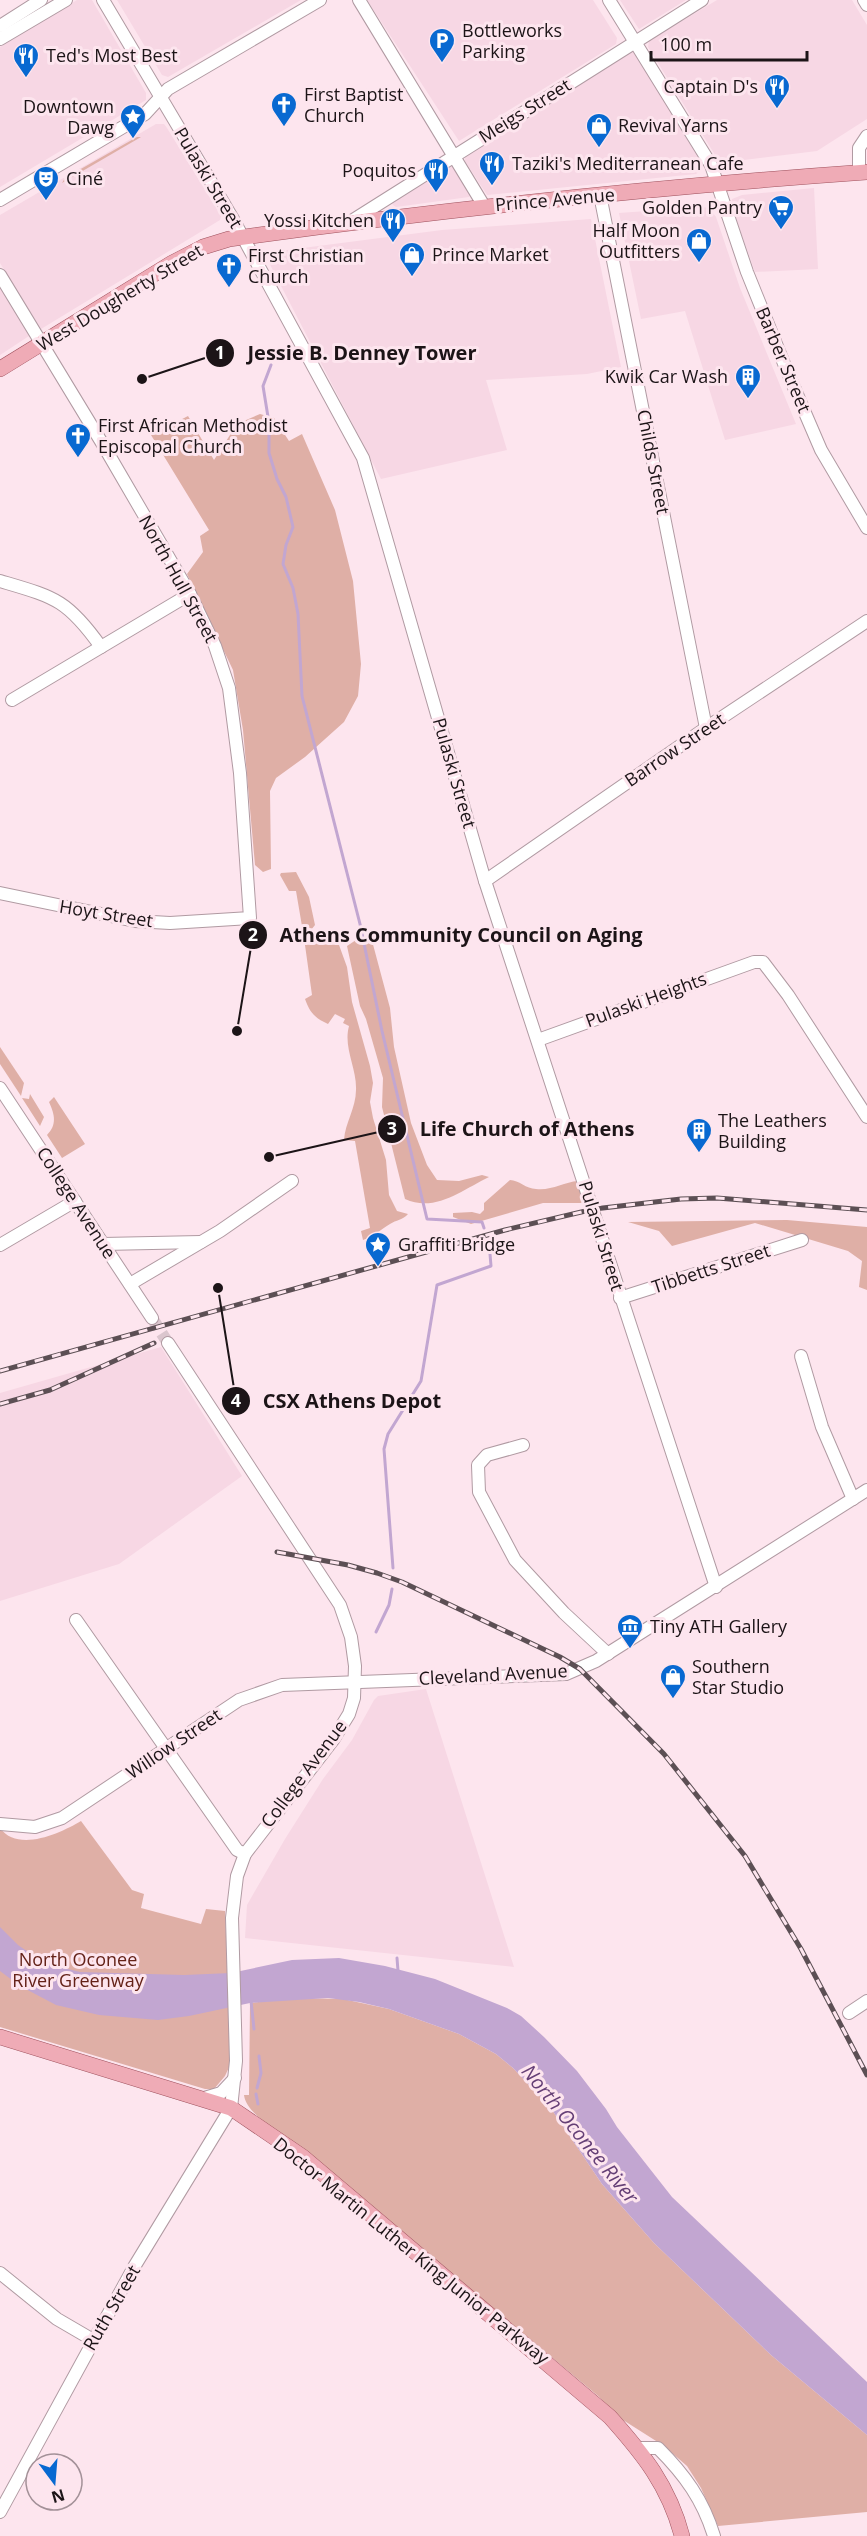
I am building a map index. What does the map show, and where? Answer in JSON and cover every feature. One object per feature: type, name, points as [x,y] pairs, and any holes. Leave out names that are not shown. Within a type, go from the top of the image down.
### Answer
[{"type":"main road","name":"Prince Avenue","points":[[243,237],[484,206],[863,172]]},
{"type":"main road","name":"West Dougherty Street","points":[[0,369],[172,263],[203,247],[243,237]]},
{"type":"main road","name":"Doctor Martin Luther King Junior Parkway","points":[[0,2037],[231,2108],[303,2157],[610,2417],[638,2448],[666,2489],[682,2536]]},
{"type":"street","points":[[0,26],[41,0]]},
{"type":"street","points":[[0,39],[66,0]]},
{"type":"street","name":"Pulaski Street","points":[[103,0],[243,237],[363,458],[485,881],[716,1587]]},
{"type":"street","points":[[0,200],[146,114],[168,89],[320,0]]},
{"type":"street","points":[[359,0],[484,206]]},
{"type":"street","name":"Barber Street","points":[[609,0],[711,165],[761,309],[821,450],[867,528]]},
{"type":"street","name":"Meigs Street","points":[[350,223],[702,0]]},
{"type":"street","points":[[864,0],[867,5]]},
{"type":"street","points":[[863,172],[859,148],[867,136]]},
{"type":"street","name":"Childs Street","points":[[600,195],[706,728]]},
{"type":"street","name":"North Hull Street","points":[[0,275],[102,442],[190,594],[215,646],[229,688],[240,773],[250,918]]},
{"type":"street","points":[[0,581],[48,595],[57,600],[78,617],[101,647]]},
{"type":"street","points":[[12,700],[190,594]]},
{"type":"street","name":"Barrow Street","points":[[485,881],[706,728],[867,621]]},
{"type":"street","name":"Hoyt Street","points":[[0,893],[135,921],[170,923],[250,918]]},
{"type":"street","name":"Pulaski Heights","points":[[537,1040],[754,962],[763,962],[770,969],[867,1117]]},
{"type":"street","name":"College Avenue","points":[[0,1088],[152,1318]]},
{"type":"street","points":[[130,1284],[201,1242],[292,1181]]},
{"type":"street","points":[[0,1246],[75,1201]]},
{"type":"street","name":"Tibbetts Street","points":[[620,1298],[802,1240]]},
{"type":"street","points":[[103,1244],[201,1242]]},
{"type":"street","name":"College Avenue","points":[[168,1344],[340,1605],[354,1648],[356,1682],[349,1714],[333,1740],[245,1854],[234,1892],[236,2077],[231,2108]]},
{"type":"street","points":[[801,1356],[822,1427],[853,1499]]},
{"type":"street","points":[[523,1445],[487,1455],[478,1465],[480,1492],[515,1560],[564,1613],[608,1654]]},
{"type":"street","name":"Cleveland Avenue","points":[[356,1682],[566,1674],[608,1654],[867,1490]]},
{"type":"street","points":[[76,1620],[237,1850],[245,1854]]},
{"type":"street","name":"Willow Street","points":[[0,1824],[35,1827],[62,1818],[239,1700],[256,1692],[282,1685],[356,1682]]},
{"type":"street","points":[[849,2013],[867,2001]]},
{"type":"street","points":[[201,2099],[221,2093],[236,2077]]},
{"type":"street","name":"Ruth Street","points":[[0,2512],[93,2340],[231,2108]]},
{"type":"street","points":[[0,2273],[57,2319],[93,2340]]},
{"type":"street","points":[[638,2448],[658,2448],[681,2471],[708,2516],[714,2536]]},
{"type":"shaded area","points":[[77,0],[92,0],[146,93],[146,100],[0,187],[0,47]]},
{"type":"shaded area","points":[[117,0],[301,0],[168,77],[162,75]]},
{"type":"shaded area","points":[[367,0],[593,0],[617,38],[616,44],[459,141]]},
{"type":"shaded area","points":[[620,0],[686,0],[639,29]]},
{"type":"shaded area","points":[[717,0],[852,0],[867,25],[867,119],[817,151],[720,163],[648,47],[649,41]]},
{"type":"shaded area","points":[[632,52],[636,54],[702,162],[699,172],[487,195],[465,161],[465,156]]},
{"type":"shaded area","points":[[156,124],[164,124],[167,128],[221,216],[220,220],[41,329],[0,263],[0,215]]},
{"type":"shaded area","points":[[453,164],[471,194],[469,197],[396,207],[393,205],[392,203]]},
{"type":"shaded area","points":[[814,188],[818,269],[755,272],[731,205],[732,199],[742,195]]},
{"type":"shaded area","points":[[709,208],[716,217],[740,288],[796,424],[725,440],[685,311],[641,319],[619,213]]},
{"type":"shaded area","points":[[591,219],[621,367],[587,374],[486,380],[507,450],[381,479],[264,253],[442,230]]},
{"type":"shaded area","points":[[0,283],[29,336],[0,355]]},
{"type":"shaded area","points":[[161,1347],[242,1476],[119,1564],[0,1601],[0,1393]]},
{"type":"shaded area","points":[[426,1689],[514,1967],[245,1938],[247,1905],[285,1839],[323,1779],[352,1740],[374,1700],[378,1696]]},
{"type":"green space","points":[[137,137],[141,137],[62,183],[65,178]]},
{"type":"green space","points":[[260,414],[274,418],[289,441],[302,434],[335,510],[353,581],[361,664],[358,696],[344,722],[305,757],[276,778],[270,791],[271,869],[263,872],[255,865],[243,730],[233,670],[187,574],[203,552],[200,536],[209,530],[151,435],[188,416],[214,460],[237,424]]},
{"type":"green space","points":[[296,872],[309,897],[315,925],[311,930],[303,932],[296,891],[289,891],[280,875]]},
{"type":"green space","points":[[312,936],[319,940],[324,937],[339,945],[347,967],[352,1002],[370,1066],[373,1083],[370,1102],[386,1160],[389,1195],[397,1211],[408,1214],[363,1240],[361,1231],[370,1228],[355,1141],[344,1140],[356,1090],[348,1042],[349,1026],[343,1023],[345,1019],[335,1014],[328,1024],[323,1022],[313,1014],[307,1004],[305,999],[312,995],[304,938],[306,937],[312,944],[309,937]]},
{"type":"green space","points":[[371,937],[390,1008],[394,1047],[411,1123],[427,1165],[437,1180],[459,1181],[482,1175],[489,1177],[438,1202],[416,1203],[405,1199],[382,1107],[383,1078],[360,1006],[347,946],[359,938]]},
{"type":"green space","points":[[0,1047],[24,1083],[21,1096],[0,1064]]},
{"type":"green space","points":[[30,1094],[44,1117],[40,1126],[22,1098],[29,1099]]},
{"type":"green space","points":[[54,1097],[85,1144],[62,1158],[47,1135],[54,1124],[49,1102]]},
{"type":"green space","points":[[510,1180],[532,1189],[552,1188],[578,1181],[583,1203],[543,1203],[471,1224],[453,1217],[453,1213],[480,1214],[484,1210],[484,1203]]},
{"type":"green space","points":[[787,1220],[867,1227],[867,1290],[859,1287],[862,1261],[848,1251],[755,1223],[672,1246],[659,1231],[628,1222]]},
{"type":"green space","name":"North Oconee River Greenway","points":[[81,1821],[132,1890],[144,1894],[141,1908],[201,1924],[206,1909],[225,1911],[231,2063],[225,2076],[214,2089],[205,2089],[0,2027],[0,1828],[17,1839],[28,1840],[51,1835]]},
{"type":"green space","points":[[296,1998],[343,1999],[389,2009],[459,2034],[496,2054],[513,2068],[550,2107],[602,2184],[654,2243],[771,2355],[867,2435],[867,2512],[718,2526],[701,2488],[687,2466],[664,2446],[623,2420],[597,2395],[295,2143],[257,2116],[246,2102],[244,2095],[249,2095],[250,2003]]},
{"type":"water","name":"North Oconee River","points":[[0,1927],[18,1945],[44,1963],[80,1972],[184,1975],[231,1973],[292,1960],[339,1958],[385,1966],[435,1979],[507,2008],[521,2016],[577,2071],[672,2197],[867,2382],[867,2435],[771,2355],[654,2243],[602,2184],[550,2107],[513,2068],[496,2054],[459,2034],[389,2009],[328,1998],[250,2003],[158,2020],[99,2015],[56,2005],[20,1986],[0,1971]]},
{"type":"waterway","points":[[271,365],[263,386],[269,423],[269,453],[277,479],[286,497],[293,527],[286,545],[283,564],[293,588],[298,614],[302,696],[360,924],[382,1031],[427,1219],[482,1222],[484,1228]]},
{"type":"waterway","points":[[393,1568],[384,1449],[388,1434],[421,1381],[437,1285],[491,1266],[490,1254]]},
{"type":"waterway","points":[[376,1632],[389,1605],[392,1589]]},
{"type":"waterway","points":[[397,1958],[398,1971]]},
{"type":"waterway","points":[[251,2001],[254,2029]]},
{"type":"waterway","points":[[257,2088],[261,2073],[259,2056]]},
{"type":"waterway","points":[[256,2094],[258,2104]]},
{"type":"tunnel","points":[[152,1318],[168,1343]]},
{"type":"railway","points":[[0,1371],[505,1230],[594,1209],[681,1199],[717,1198],[867,1210]]},
{"type":"railway","points":[[0,1404],[50,1390],[154,1343]]},
{"type":"railway","points":[[277,1552],[348,1565],[402,1582],[560,1657],[580,1669],[664,1754],[745,1856],[801,1949],[867,2075]]},
{"type":"place","name":"Bottleworks Parking","points":[[442,64]]},
{"type":"place","name":"Ted's Most Best","points":[[26,79]]},
{"type":"place","name":"Captain D's","points":[[777,110]]},
{"type":"place","name":"First Baptist Church","points":[[284,128]]},
{"type":"place","name":"Downtown Dawg","points":[[133,140]]},
{"type":"place","name":"Revival Yarns","points":[[599,149]]},
{"type":"place","name":"Taziki's Mediterranean Cafe","points":[[492,187]]},
{"type":"place","name":"Poquitos","points":[[436,194]]},
{"type":"place","name":"Ciné","points":[[46,202]]},
{"type":"place","name":"Golden Pantry","points":[[781,231]]},
{"type":"place","name":"Yossi Kitchen","points":[[393,244]]},
{"type":"place","name":"Half Moon Outfitters","points":[[699,264]]},
{"type":"place","name":"Prince Market","points":[[412,278]]},
{"type":"place","name":"First Christian Church","points":[[229,289]]},
{"type":"place","name":"Jessie B. Denney Tower","points":[[142,379]]},
{"type":"place","name":"Kwik Car Wash","points":[[748,400]]},
{"type":"place","name":"First African Methodist Episcopal Church","points":[[78,459]]},
{"type":"place","name":"Athens Community Council on Aging","points":[[237,1031]]},
{"type":"place","name":"The Leathers Building","points":[[699,1154]]},
{"type":"place","name":"Life Church of Athens","points":[[269,1157]]},
{"type":"place","name":"Graffiti Bridge","points":[[378,1268]]},
{"type":"place","name":"CSX Athens Depot","points":[[218,1288]]},
{"type":"place","name":"Tiny ATH Gallery","points":[[630,1650]]},
{"type":"place","name":"Southern Star Studio","points":[[673,1700]]}]
